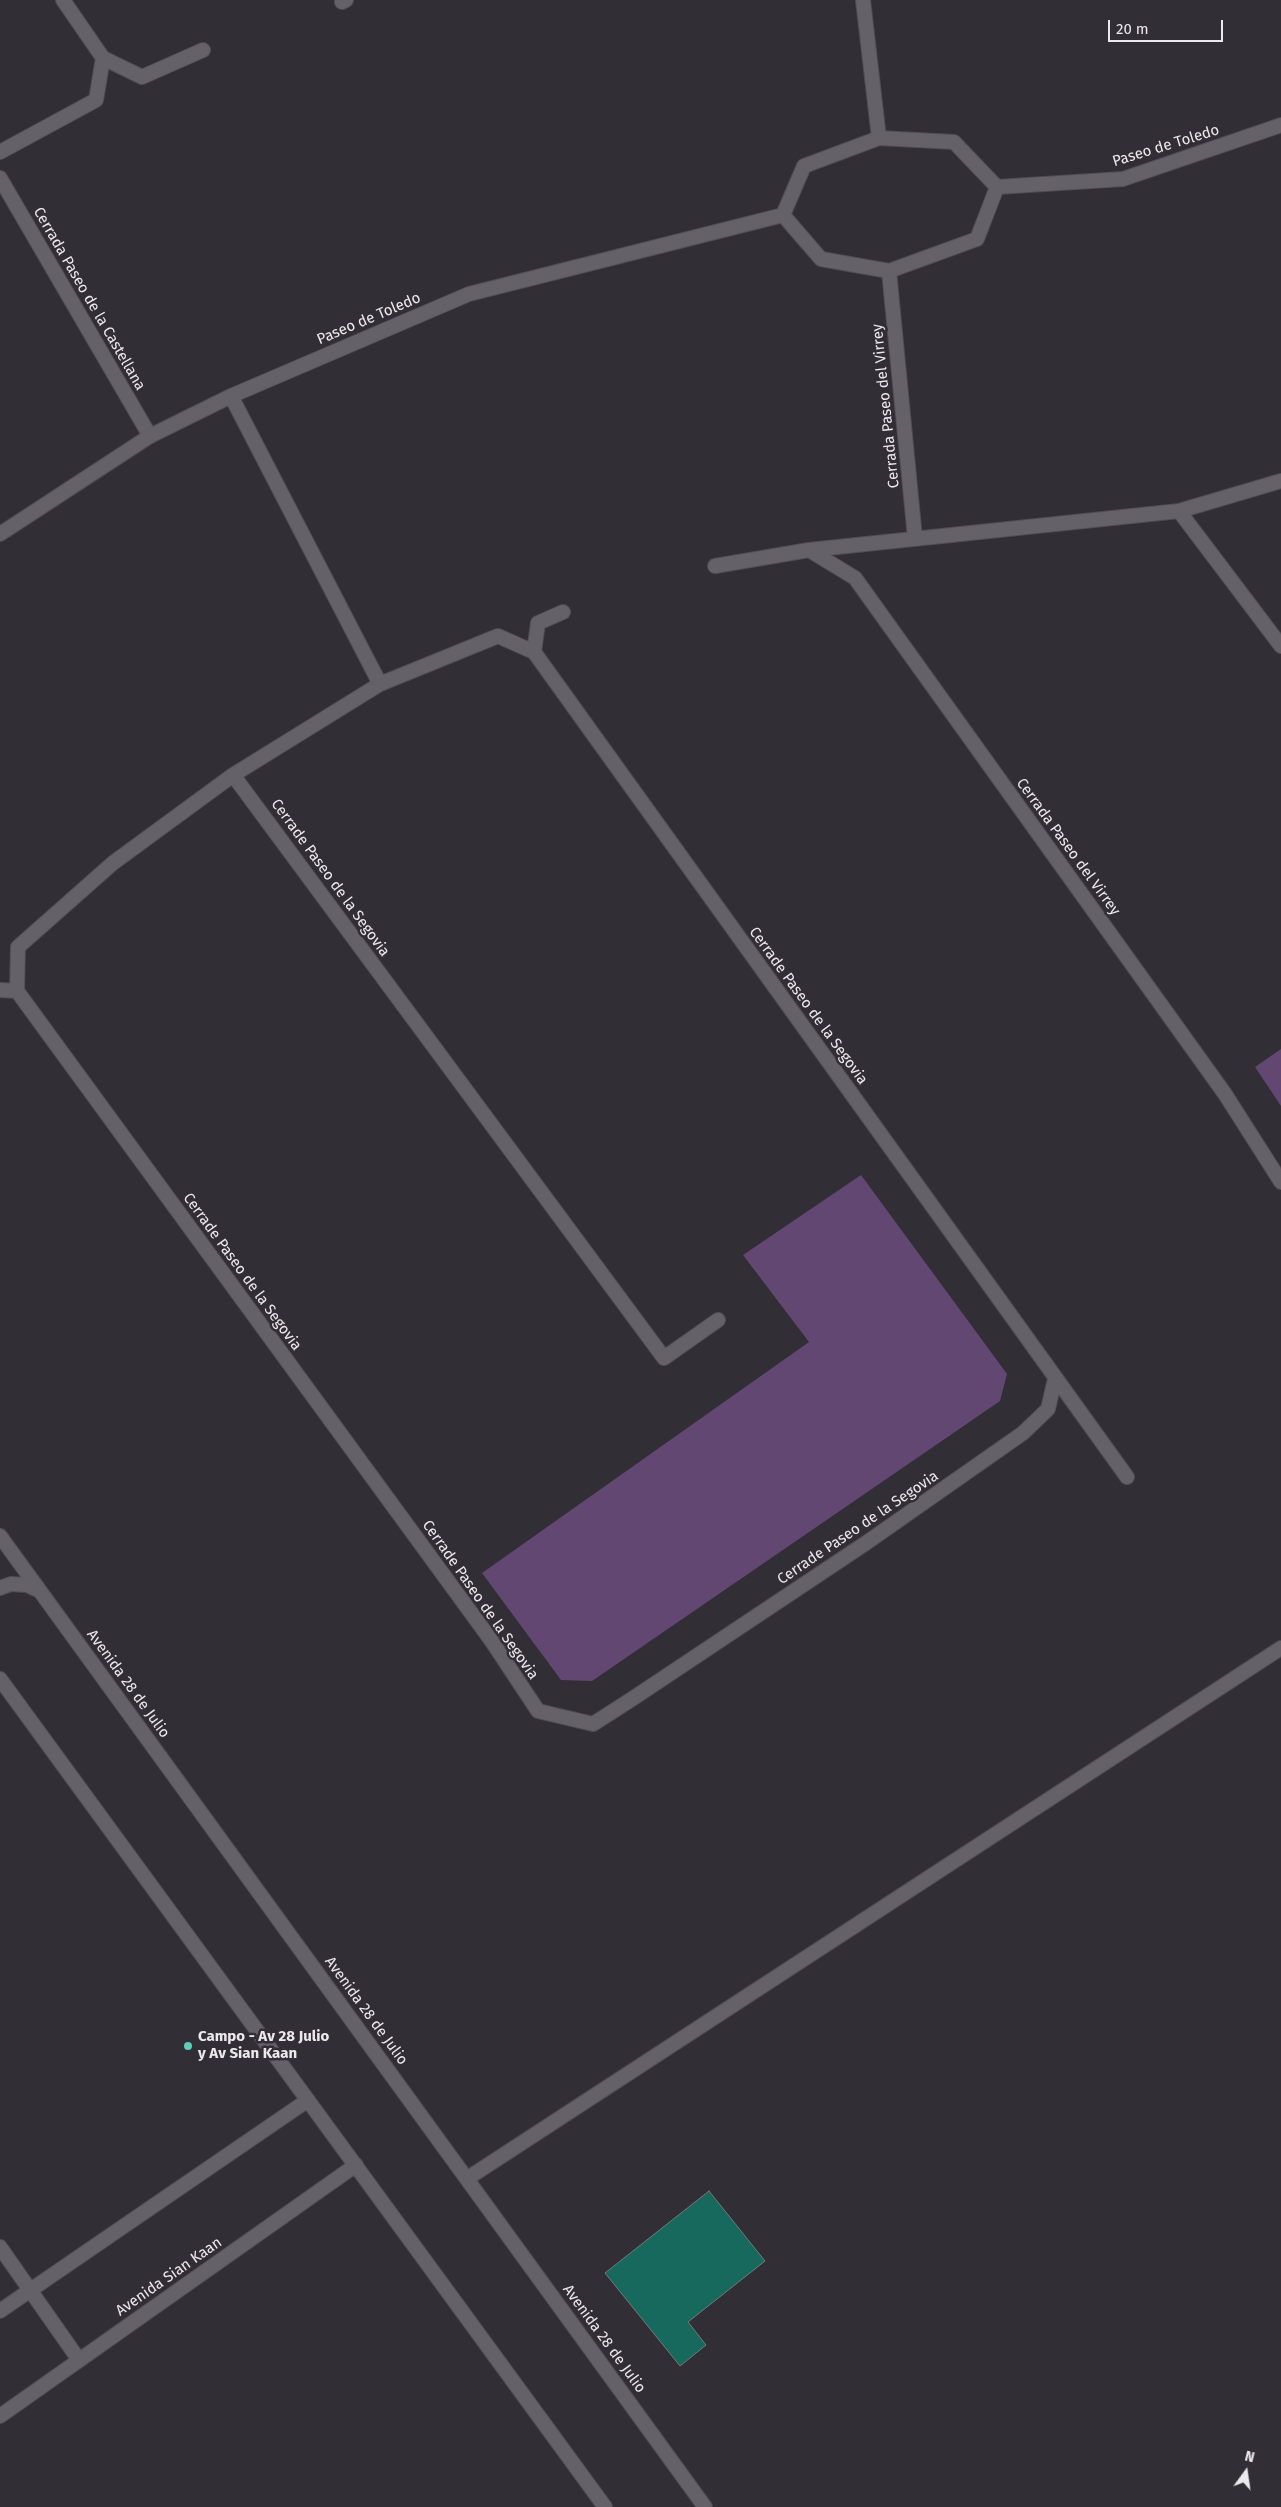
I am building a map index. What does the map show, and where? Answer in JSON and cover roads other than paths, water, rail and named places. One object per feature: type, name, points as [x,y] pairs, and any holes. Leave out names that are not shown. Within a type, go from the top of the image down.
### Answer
[{"type":"street","points":[[63,0],[103,58],[142,76],[203,50]]},
{"type":"street","points":[[863,0],[879,138]]},
{"type":"street","points":[[0,152],[96,100],[103,58]]},
{"type":"street","name":"Paseo de Toledo","points":[[997,187],[1123,180],[1281,125]]},
{"type":"street","points":[[879,138],[954,142],[997,187],[976,239],[889,271],[820,259],[783,215],[804,166],[879,138]]},
{"type":"street","name":"Cerrada Paseo de la Castellana","points":[[0,178],[150,436]]},
{"type":"street","name":"Paseo de Toledo","points":[[0,534],[150,436],[231,396],[469,294],[783,215]]},
{"type":"street","name":"Cerrada Paseo del Virrey","points":[[889,271],[915,538]]},
{"type":"street","points":[[231,396],[380,684]]},
{"type":"street","points":[[715,566],[809,550],[1178,511],[1281,481]]},
{"type":"street","points":[[1178,511],[1281,646]]},
{"type":"street","name":"Cerrada Paseo del Virrey","points":[[809,550],[855,578],[1225,1094],[1281,1182]]},
{"type":"street","points":[[0,990],[17,991],[18,947],[113,863],[234,774],[380,684],[498,636],[534,652],[538,623],[563,612]]},
{"type":"street","name":"Cerrade Paseo de la Segovia","points":[[534,652],[1127,1477]]},
{"type":"street","name":"Cerrade Paseo de la Segovia","points":[[234,774],[664,1358],[718,1320]]},
{"type":"street","name":"Cerrade Paseo de la Segovia","points":[[17,991],[485,1632],[538,1711],[594,1724],[858,1549],[1023,1433],[1048,1409],[1055,1379]]},
{"type":"street","name":"Avenida 28 de Julio","points":[[0,1536],[468,2178],[705,2507]]},
{"type":"street","points":[[0,1588],[11,1584],[27,1585],[40,1591]]},
{"type":"street","points":[[468,2178],[1281,1648]]},
{"type":"street","points":[[0,1678],[605,2507]]},
{"type":"street","points":[[0,2311],[308,2100]]},
{"type":"street","name":"Avenida Sian Kaan","points":[[0,2416],[356,2166]]},
{"type":"street","points":[[0,2247],[79,2360]]},
{"type":"place","name":"Campo - Av 28 Julio y Av Sian Kaan","points":[[188,2046]]}]
